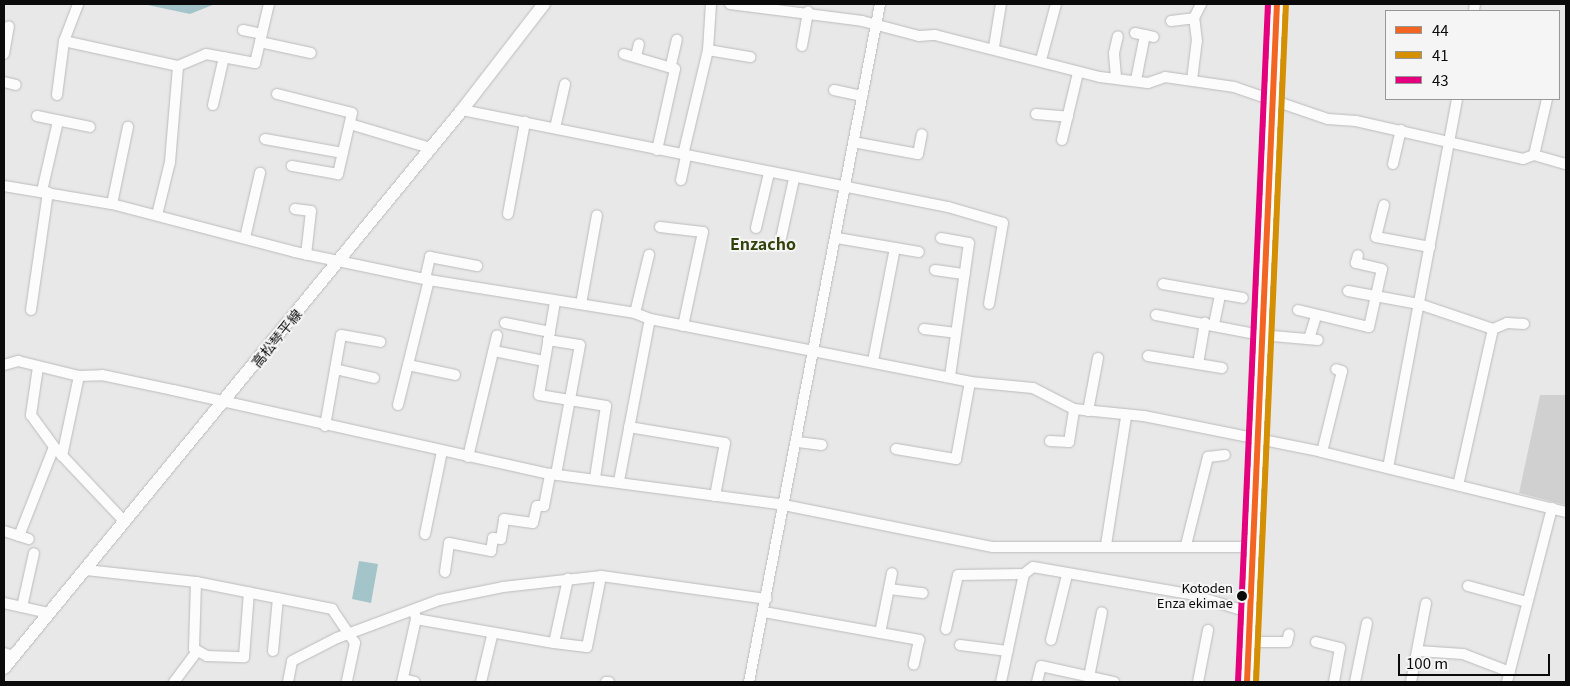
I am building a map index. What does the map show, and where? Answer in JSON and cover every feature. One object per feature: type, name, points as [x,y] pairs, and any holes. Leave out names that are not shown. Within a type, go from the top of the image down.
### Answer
[{"type":"main road","name":"高松琴平線","points":[[4,668],[9,654],[86,570],[462,110],[544,4]]},
{"type":"main road","points":[[1248,682],[1256,439],[1277,4]]},
{"type":"street","points":[[57,95],[64,41],[78,4]]},
{"type":"street","points":[[64,41],[178,66],[206,54],[255,63],[269,4]]},
{"type":"street","points":[[681,180],[684,155],[708,50],[711,4]]},
{"type":"street","points":[[730,4],[808,12],[994,47],[1078,73],[1136,80],[1192,80],[1273,98],[1328,119],[1401,130],[1523,159],[1534,155],[1566,164]]},
{"type":"street","points":[[749,682],[816,351],[844,190],[880,4]]},
{"type":"street","points":[[994,47],[1001,4]]},
{"type":"street","points":[[1041,60],[1056,4]]},
{"type":"street","points":[[1192,80],[1197,41],[1194,18],[1201,4]]},
{"type":"street","points":[[802,46],[808,12]]},
{"type":"street","points":[[1171,21],[1194,18]]},
{"type":"street","points":[[4,54],[9,26]]},
{"type":"street","points":[[243,30],[261,38],[311,53]]},
{"type":"street","points":[[1136,80],[1145,35]]},
{"type":"street","points":[[1116,77],[1114,53],[1118,36]]},
{"type":"street","points":[[671,65],[677,40]]},
{"type":"street","points":[[636,56],[639,44]]},
{"type":"street","points":[[708,50],[750,56]]},
{"type":"street","points":[[624,54],[671,65],[675,69],[657,150]]},
{"type":"street","points":[[213,105],[224,57]]},
{"type":"street","points":[[156,215],[170,162],[178,66]]},
{"type":"street","points":[[1062,140],[1078,73]]},
{"type":"street","points":[[4,82],[16,84]]},
{"type":"street","points":[[555,128],[565,84]]},
{"type":"street","points":[[834,90],[862,96]]},
{"type":"street","points":[[277,94],[352,113],[338,174],[292,166]]},
{"type":"street","points":[[1388,468],[1457,100]]},
{"type":"street","points":[[1534,155],[1547,100]]},
{"type":"street","points":[[462,110],[844,190],[948,207],[1003,223],[989,304]]},
{"type":"street","points":[[1036,114],[1068,117]]},
{"type":"street","points":[[37,116],[90,127]]},
{"type":"street","points":[[31,310],[45,192],[58,121]]},
{"type":"street","points":[[508,214],[525,122]]},
{"type":"street","points":[[350,124],[430,148]]},
{"type":"street","points":[[112,204],[128,127]]},
{"type":"street","points":[[1393,164],[1401,130]]},
{"type":"street","points":[[853,142],[918,154],[922,134]]},
{"type":"street","points":[[265,139],[343,153]]},
{"type":"street","points":[[245,238],[260,173]]},
{"type":"street","points":[[756,228],[770,173]]},
{"type":"street","points":[[781,238],[794,179]]},
{"type":"street","points":[[4,186],[112,204],[338,262],[555,302],[635,312],[650,319],[683,326],[950,376],[970,382],[1033,388],[1074,409],[1256,439],[1322,452],[1566,512]]},
{"type":"street","points":[[1384,205],[1376,237],[1430,247]]},
{"type":"street","points":[[295,209],[311,211],[306,255]]},
{"type":"street","points":[[581,304],[597,215]]},
{"type":"street","points":[[660,226],[703,232],[683,326]]},
{"type":"street","points":[[837,238],[919,252]]},
{"type":"street","points":[[941,238],[969,243],[950,376]]},
{"type":"street","points":[[873,362],[895,248]]},
{"type":"street","points":[[635,312],[649,255]]},
{"type":"street","points":[[1298,310],[1316,316],[1370,326],[1382,270],[1356,263],[1358,255]]},
{"type":"street","points":[[398,405],[427,279],[430,257],[477,266]]},
{"type":"street","points":[[935,270],[965,274]]},
{"type":"street","points":[[1163,284],[1243,298]]},
{"type":"street","points":[[1348,290],[1419,304],[1492,328],[1507,323],[1524,324]]},
{"type":"street","points":[[1198,364],[1209,324],[1220,295]]},
{"type":"street","points":[[555,302],[539,395],[606,406],[595,478]]},
{"type":"street","points":[[1156,314],[1261,335],[1314,339],[1316,316]]},
{"type":"street","points":[[619,481],[650,319]]},
{"type":"street","points":[[444,572],[449,543],[490,552],[493,538],[501,539],[504,519],[533,523],[537,506],[544,506],[553,474],[580,345],[505,324]]},
{"type":"street","points":[[1458,485],[1492,328]]},
{"type":"street","points":[[924,329],[956,333]]},
{"type":"street","points":[[468,457],[497,335]]},
{"type":"street","points":[[325,426],[340,336],[380,342]]},
{"type":"street","points":[[494,351],[544,361]]},
{"type":"street","points":[[1148,356],[1222,368]]},
{"type":"street","points":[[1088,411],[1098,358]]},
{"type":"street","points":[[4,365],[18,361],[79,376],[102,376],[225,401],[442,452],[553,474],[619,481],[784,505],[993,546],[1186,545],[1253,547]]},
{"type":"street","points":[[408,365],[455,375]]},
{"type":"street","points":[[38,367],[32,415],[54,447],[125,522]]},
{"type":"street","points":[[335,369],[374,378]]},
{"type":"street","points":[[1322,452],[1342,371],[1336,369]]},
{"type":"street","points":[[62,456],[79,376]]},
{"type":"street","points":[[896,449],[956,459],[970,382]]},
{"type":"street","points":[[1050,440],[1069,442],[1074,409]]},
{"type":"street","points":[[1106,545],[1126,417]]},
{"type":"street","points":[[629,427],[725,443],[714,496]]},
{"type":"street","points":[[798,442],[822,445]]},
{"type":"street","points":[[4,531],[24,538],[54,447]]},
{"type":"street","points":[[424,534],[442,452]]},
{"type":"street","points":[[1186,545],[1208,457],[1225,455]]},
{"type":"street","points":[[1418,651],[1463,654],[1509,677],[1552,508]]},
{"type":"street","points":[[22,607],[34,553]]},
{"type":"street","points":[[946,629],[958,575],[1024,574],[1033,568],[1059,570],[1067,575],[1190,594],[1251,613]]},
{"type":"street","points":[[86,570],[196,582],[332,609],[352,634],[355,643],[347,682]]},
{"type":"street","points":[[880,633],[892,573]]},
{"type":"street","points":[[1001,682],[1024,574]]},
{"type":"street","points":[[1051,640],[1067,575]]},
{"type":"street","points":[[288,682],[292,661],[352,634],[503,587],[601,576],[766,599]]},
{"type":"street","points":[[415,614],[492,636],[587,647],[601,576]]},
{"type":"street","points":[[554,644],[568,579]]},
{"type":"street","points":[[174,682],[197,651],[196,582]]},
{"type":"street","points":[[1468,586],[1527,602]]},
{"type":"street","points":[[889,589],[923,594]]},
{"type":"street","points":[[197,651],[236,660],[244,658],[249,592]]},
{"type":"street","points":[[273,651],[278,598]]},
{"type":"street","points":[[4,603],[48,613]]},
{"type":"street","points":[[1411,682],[1426,603]]},
{"type":"street","points":[[764,612],[919,640],[914,664]]},
{"type":"street","points":[[1086,678],[1102,612]]},
{"type":"street","points":[[415,614],[402,681],[416,682]]},
{"type":"street","points":[[1355,682],[1367,623]]},
{"type":"street","points":[[1198,682],[1208,630]]},
{"type":"street","points":[[1250,642],[1287,642],[1289,634]]},
{"type":"street","points":[[480,682],[492,636]]},
{"type":"street","points":[[1316,642],[1340,648],[1334,682]]},
{"type":"street","points":[[960,645],[1008,651]]},
{"type":"street","points":[[1037,682],[1040,666],[1086,678],[1114,682]]},
{"type":"water","points":[[143,4],[215,4],[190,14]]},
{"type":"water","points":[[359,561],[378,564],[371,603],[352,599]]},
{"type":"building","points":[[1540,395],[1566,395],[1566,505],[1519,493]]},
{"type":"transit line","name":"43","points":[[1238,682],[1268,4]]},
{"type":"transit line","name":"44","points":[[1247,682],[1277,4]]},
{"type":"transit line","name":"41","points":[[1256,682],[1286,4]]},
{"type":"place","name":"Kotoden Enza ekimae","points":[[1242,596]]},
{"type":"district","name":"Enzacho","points":[[763,243]]}]
